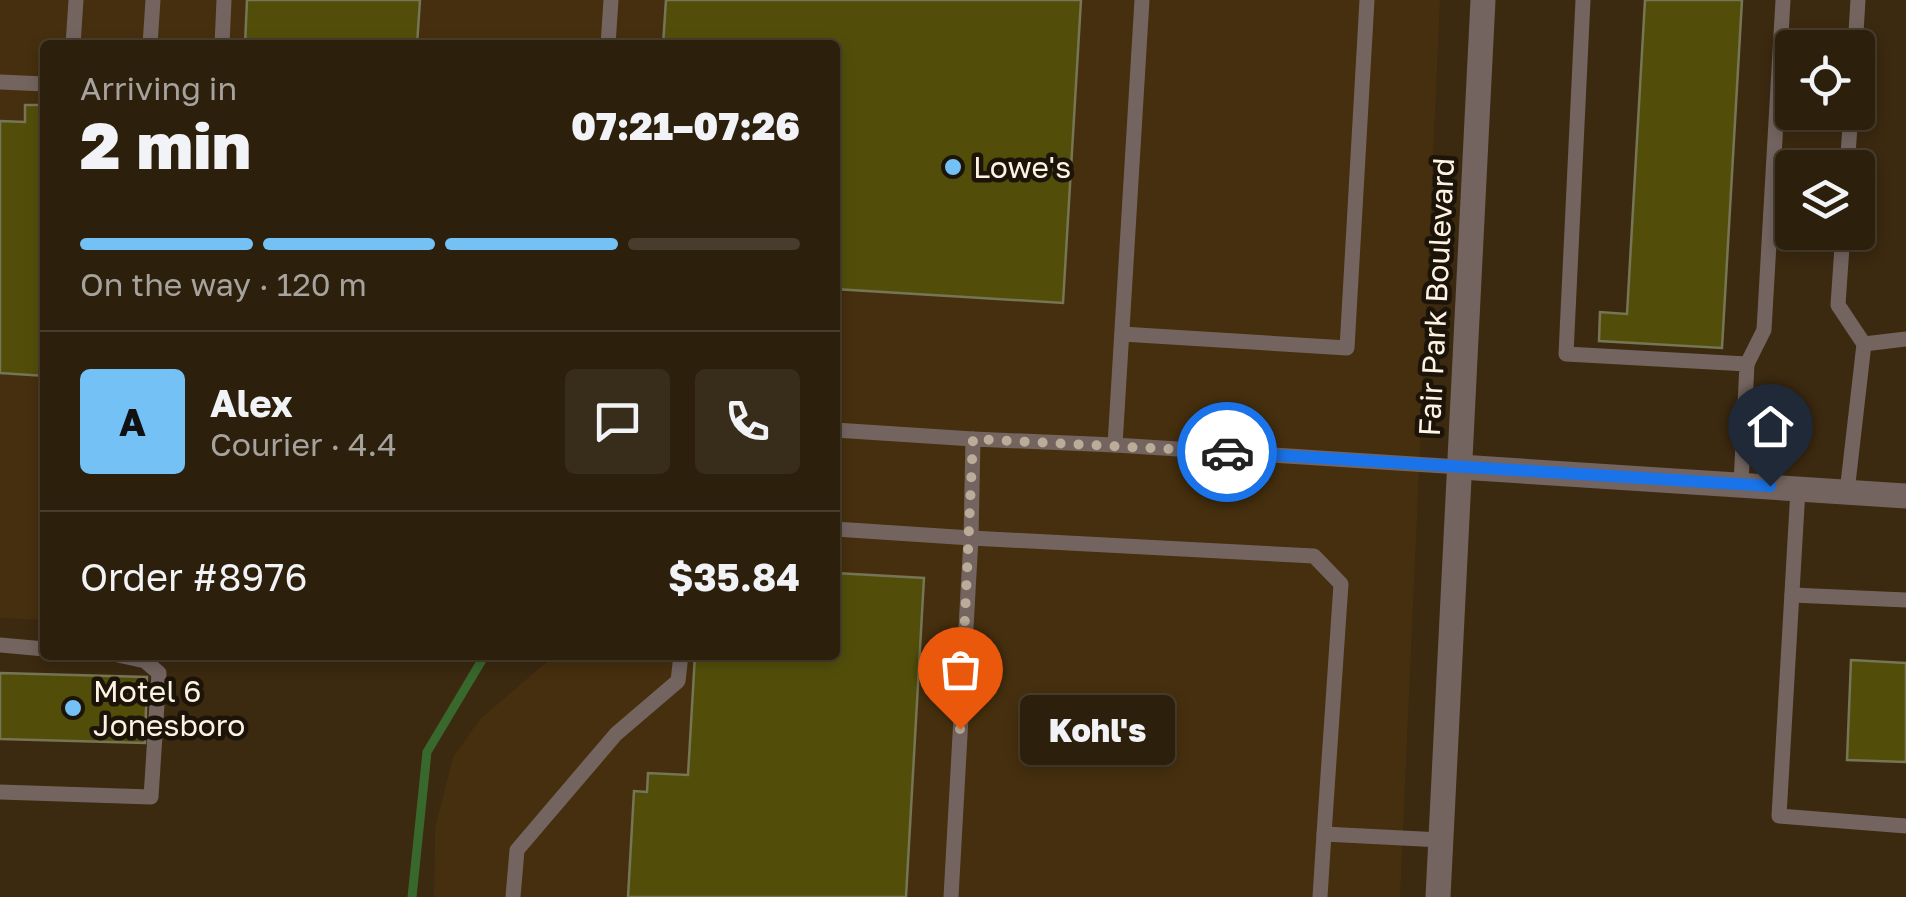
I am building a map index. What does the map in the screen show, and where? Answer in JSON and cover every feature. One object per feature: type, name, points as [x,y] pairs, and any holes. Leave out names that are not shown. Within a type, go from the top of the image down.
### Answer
[{"type":"street","name":"Fair Park Boulevard","points":[[1438,897],[1484,0]]},
{"type":"street","points":[[1460,468],[1906,496]]},
{"type":"lane","points":[[74,40],[76,0]]},
{"type":"lane","points":[[150,40],[153,0]]},
{"type":"lane","points":[[222,40],[224,0]]},
{"type":"lane","points":[[608,40],[611,0]]},
{"type":"lane","points":[[1115,445],[1142,0]]},
{"type":"lane","points":[[1122,334],[1347,348],[1367,0]]},
{"type":"lane","points":[[1584,0],[1566,354],[1747,364]]},
{"type":"lane","points":[[1741,484],[1747,364],[1764,330],[1783,0]]},
{"type":"lane","points":[[1856,30],[1858,0]]},
{"type":"lane","points":[[0,82],[40,84]]},
{"type":"lane","points":[[1841,250],[1838,305],[1864,344],[1847,492]]},
{"type":"lane","points":[[1864,344],[1906,340]]},
{"type":"lane","points":[[840,430],[1460,468]]},
{"type":"lane","points":[[951,897],[973,439]]},
{"type":"lane","points":[[1798,489],[1779,816],[1906,826]]},
{"type":"lane","points":[[840,529],[1314,556],[1341,584],[1320,897]]},
{"type":"lane","points":[[1792,595],[1906,600]]},
{"type":"lane","points":[[0,645],[40,649]]},
{"type":"lane","points":[[0,792],[151,797],[159,673],[140,660]]},
{"type":"lane","points":[[513,897],[516,850],[616,734],[678,681],[680,660]]},
{"type":"lane","points":[[1324,834],[1441,840]]},
{"type":"shaded area","points":[[0,0],[1440,0],[1400,897],[434,897],[435,828],[453,757],[480,719],[549,660],[840,660],[840,40],[40,40],[40,620],[0,618]]},
{"type":"building","points":[[247,0],[420,0],[417,40],[245,40]]},
{"type":"building","name":"Lowe's","points":[[666,0],[1081,0],[1063,303],[840,289],[840,40],[663,40]]},
{"type":"building","points":[[1645,0],[1742,0],[1722,348],[1599,341],[1600,312],[1627,314]]},
{"type":"building","points":[[25,105],[40,105],[40,376],[0,373],[0,121],[25,122]]},
{"type":"building","points":[[840,573],[924,578],[906,897],[628,897],[634,791],[647,792],[648,773],[688,775],[695,660],[840,660]]},
{"type":"building","points":[[1851,660],[1906,663],[1906,762],[1847,760]]},
{"type":"building","name":"Motel 6 Jonesboro","points":[[0,673],[147,677],[145,743],[0,739]]},
{"type":"waterway","points":[[412,897],[427,752],[482,660]]},
{"type":"way so far","points":[[960,729],[973,439],[1227,452]]},
{"type":"place","name":"Lowe's","points":[[953,167]]},
{"type":"place","name":"Motel 6 Jonesboro","points":[[73,708]]},
{"type":"place","name":"Kohl's","points":[[960,729]]},
{"type":"route","points":[[1227,452],[1770,486]]}]
